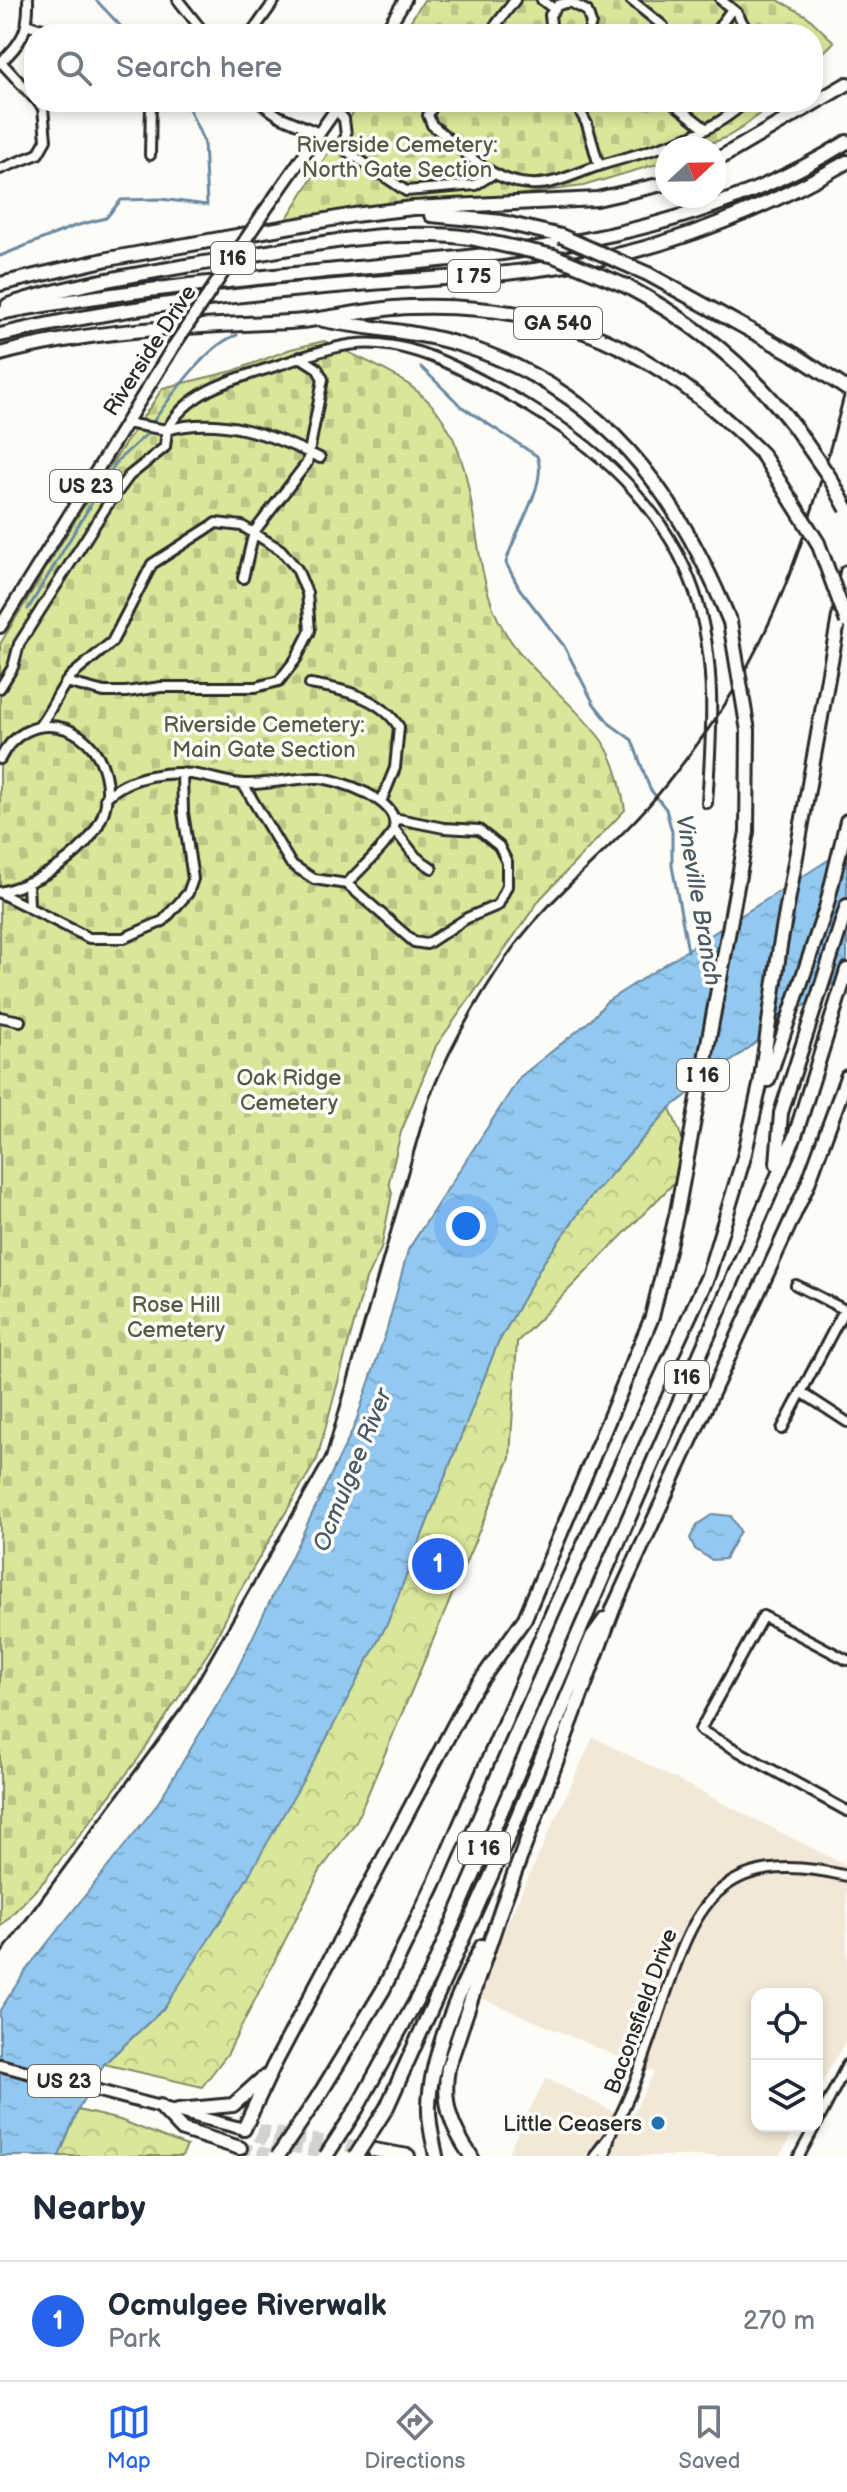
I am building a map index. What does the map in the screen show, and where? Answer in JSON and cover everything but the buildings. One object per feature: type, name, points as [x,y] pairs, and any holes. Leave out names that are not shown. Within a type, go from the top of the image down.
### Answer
[{"type":"highway","points":[[823,98],[847,84]]},
{"type":"highway","points":[[727,154],[799,112]]},
{"type":"highway","name":"I 75","points":[[0,310],[140,291],[496,253],[622,235],[737,199],[847,142]]},
{"type":"highway","name":"I 75","points":[[0,335],[179,301],[471,276],[595,260],[647,247],[752,209],[847,162]]},
{"type":"highway","points":[[0,284],[108,259],[354,215],[597,199],[655,186]]},
{"type":"highway","points":[[396,211],[502,222],[561,236],[648,274],[797,356],[847,389]]},
{"type":"highway","name":"I16","points":[[0,310],[63,287],[275,251],[380,237],[438,234],[554,256],[626,286],[686,321],[721,348],[761,387],[796,429],[847,509]]},
{"type":"highway","name":"GA 540","points":[[0,354],[60,341],[316,319],[408,307],[487,307],[568,326],[613,342],[666,372],[718,410],[762,454],[818,543],[847,622]]},
{"type":"highway","name":"I 16","points":[[273,2067],[469,1697],[525,1618],[652,1317],[677,1212],[747,832],[748,731],[730,622],[700,551],[659,486],[627,445],[576,403],[522,371],[460,345],[316,319]]},
{"type":"highway","name":"I 16","points":[[278,2156],[383,1990],[436,1880],[554,1609],[708,1276],[752,1124],[809,775],[847,572]]},
{"type":"highway","points":[[752,1124],[826,908],[847,821]]},
{"type":"highway","name":"I16","points":[[598,1582],[777,1171],[781,1113],[847,906]]},
{"type":"highway","points":[[777,1171],[795,1136],[847,970]]},
{"type":"highway","name":"I 16","points":[[356,2156],[387,2107],[534,1779],[592,1637],[614,1607],[807,1186],[847,1077]]},
{"type":"highway","name":"I 16","points":[[326,2156],[357,2108],[429,1977],[598,1582]]},
{"type":"highway","points":[[471,2156],[449,2117],[444,2091],[448,2068],[503,1904],[614,1607]]},
{"type":"highway","points":[[436,2156],[428,2107],[442,2044],[478,1953],[503,1904]]},
{"type":"highway","points":[[178,2110],[233,2105],[252,2092],[273,2067]]},
{"type":"highway","points":[[253,2131],[273,2067]]},
{"type":"highway","points":[[160,2106],[183,2130],[240,2148]]},
{"type":"highway","points":[[374,2150],[408,2156]]},
{"type":"main road","points":[[390,24],[405,0]]},
{"type":"main road","name":"Riverside Drive","points":[[0,627],[173,347],[335,112]]},
{"type":"main road","name":"US 23","points":[[0,2065],[253,2131]]},
{"type":"street","points":[[28,0],[29,24]]},
{"type":"street","points":[[178,0],[197,24]]},
{"type":"street","points":[[258,24],[275,0]]},
{"type":"street","points":[[497,24],[515,0]]},
{"type":"street","points":[[542,0],[554,9]]},
{"type":"street","points":[[631,0],[661,24]]},
{"type":"street","points":[[721,0],[742,24]]},
{"type":"street","points":[[550,24],[554,9],[570,2],[584,3],[590,16],[589,24]]},
{"type":"street","points":[[721,24],[732,9]]},
{"type":"street","points":[[24,35],[19,45],[0,62],[24,87]]},
{"type":"street","points":[[0,169],[38,154],[46,140],[43,112]]},
{"type":"street","points":[[150,155],[151,112]]},
{"type":"street","points":[[273,112],[319,133]]},
{"type":"street","points":[[341,112],[348,152],[406,191],[475,185],[493,174]]},
{"type":"street","points":[[430,112],[432,125],[493,174],[529,184],[552,182],[674,144],[730,112]]},
{"type":"street","points":[[581,112],[599,166]]},
{"type":"street","points":[[685,112],[705,128]]},
{"type":"street","points":[[0,688],[13,667],[19,644],[68,562],[120,486],[165,447],[167,430],[182,411],[209,390],[316,351],[375,343],[431,356],[513,396],[560,425],[595,450],[628,483],[666,535],[688,576],[698,607],[712,705],[707,803]]},
{"type":"street","points":[[243,578],[254,532],[307,463],[323,379],[317,368],[300,357]]},
{"type":"street","points":[[125,423],[167,430],[232,427],[269,435],[320,458]]},
{"type":"street","points":[[40,725],[66,682],[112,642],[144,576],[160,556],[216,523],[232,522],[254,532],[290,559],[303,583],[311,609],[307,640],[279,681],[246,688],[104,692],[66,682]]},
{"type":"street","points":[[310,684],[366,699],[382,707],[399,727],[395,768],[381,802]]},
{"type":"street","points":[[0,759],[12,741],[40,725],[49,724],[80,737],[93,751],[105,776],[105,799],[97,824],[77,854],[28,883],[0,893]]},
{"type":"street","points":[[105,799],[122,786],[182,773],[243,784],[321,778],[348,785],[381,802],[394,818],[394,829],[416,857],[432,868]]},
{"type":"street","points":[[0,893],[29,905],[72,932],[108,940],[144,931],[172,913],[188,893],[193,879],[183,812],[182,773]]},
{"type":"street","points":[[105,776],[122,786]]},
{"type":"street","points":[[243,784],[291,864],[314,879],[347,884],[380,910],[403,935],[423,944],[467,918],[498,905],[507,886],[508,872],[503,853],[490,836],[479,830],[444,828],[394,818]]},
{"type":"street","points":[[347,884],[394,829]]},
{"type":"street","points":[[28,883],[29,905]]},
{"type":"street","points":[[0,1017],[20,1021]]},
{"type":"street","points":[[782,1429],[841,1316],[847,1311],[796,1285]]},
{"type":"street","points":[[801,1392],[847,1422]]},
{"type":"street","points":[[847,1660],[763,1616],[700,1730],[847,1811]]},
{"type":"street","name":"Baconsfield Drive","points":[[595,2156],[610,2135],[635,2081],[678,1952],[691,1923],[706,1904],[734,1882],[767,1870],[791,1868],[845,1877]]},
{"type":"street","points":[[823,2111],[847,2065]]},
{"type":"street","points":[[799,2156],[812,2132]]},
{"type":"street","name":"Baconsfield Drive","points":[[605,2156],[610,2135]]},
{"type":"shaded area","points":[[593,1737],[847,1866],[847,2038],[823,2080],[823,1988],[751,1988],[751,2132],[793,2132],[779,2156],[506,2156],[546,2078],[630,2120],[654,2072],[474,1995]]},
{"type":"green space","points":[[424,0],[778,0],[815,24],[408,24]]},
{"type":"green space","points":[[823,31],[834,42],[823,53]]},
{"type":"green space","name":"Riverside Cemetery: North Gate Section","points":[[354,112],[761,112],[727,137],[655,136],[655,165],[583,186],[282,226]]},
{"type":"green space","points":[[324,341],[400,379],[437,411],[461,457],[486,586],[494,610],[515,647],[602,741],[620,783],[625,810],[541,898],[436,1046],[401,1132],[389,1182],[392,1193],[381,1249],[366,1279],[317,1459],[238,1594],[210,1650],[138,1759],[45,1880],[0,1927],[0,644],[95,488],[163,388],[233,371],[291,349]]},
{"type":"green space","points":[[670,1108],[691,1161],[670,1187],[517,1342],[510,1458],[356,1822],[320,1871],[228,2053],[202,2087],[104,2064],[165,2007],[387,1624],[497,1345],[543,1263],[588,1200]]},
{"type":"green space","points":[[78,2110],[120,2120],[187,2146],[182,2156],[59,2156]]},
{"type":"water","name":"Ocmulgee River","points":[[847,848],[847,973],[670,1108],[588,1200],[543,1263],[497,1345],[387,1624],[321,1749],[238,1894],[165,2007],[104,2064],[78,2110],[59,2156],[0,2156],[0,2010],[26,1970],[156,1806],[231,1682],[354,1427],[387,1329],[408,1250],[520,1077],[592,1019],[606,1002]]},
{"type":"water","points":[[713,1514],[731,1516],[740,1531],[725,1559],[712,1560],[695,1549],[690,1538],[698,1524]]},
{"type":"waterway","name":"Vineville Branch","points":[[96,0],[119,24]]},
{"type":"waterway","points":[[0,256],[75,226],[106,218],[121,200],[161,199],[207,205],[204,142],[190,112]]},
{"type":"waterway","points":[[153,422],[203,359],[214,348],[237,335]]},
{"type":"waterway","name":"Vineville Branch","points":[[421,367],[462,407],[537,456],[538,480],[534,494],[506,563],[519,588],[564,646],[594,704],[610,724],[632,740],[650,789],[666,809],[672,832],[672,866],[688,951]]},
{"type":"waterway","points":[[28,609],[117,461],[149,432]]},
{"type":"tunnel","points":[[258,2130],[371,2150]]},
{"type":"tunnel","points":[[256,2135],[270,2142],[337,2156]]},
{"type":"tunnel","points":[[240,2148],[276,2156]]},
{"type":"railway","points":[[0,1955],[183,1706],[326,1456],[429,1099],[445,1062],[507,956],[554,900],[657,796],[731,695],[775,611],[792,567],[822,477],[847,384]]},
{"type":"place","name":"Ocmulgee Riverwalk","points":[[438,1564]]},
{"type":"place","name":"Little Ceasers","points":[[658,2123]]},
{"type":"park label","name":"Riverside Cemetery: Main Gate Section","points":[[264,736]]},
{"type":"park label","name":"Oak Ridge Cemetery","points":[[289,1090]]},
{"type":"park label","name":"Rose Hill Cemetery","points":[[176,1316]]}]
